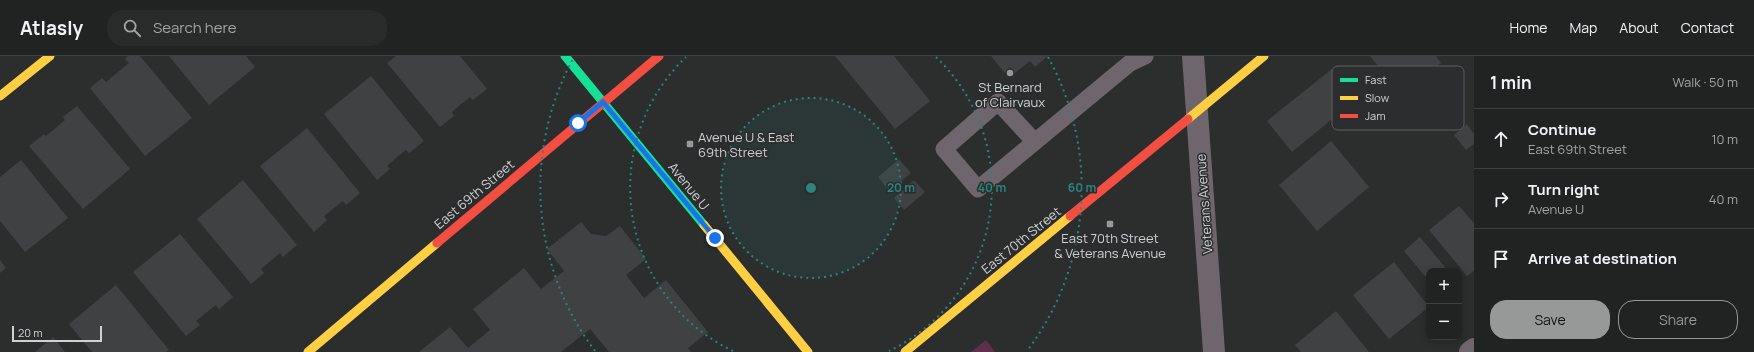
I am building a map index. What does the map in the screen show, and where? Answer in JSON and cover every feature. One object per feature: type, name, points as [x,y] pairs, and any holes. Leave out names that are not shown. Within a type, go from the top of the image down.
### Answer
[{"type":"street","points":[[0,96],[50,56]]},
{"type":"street","name":"Avenue U","points":[[565,56],[808,352]]},
{"type":"street","name":"East 69th Street","points":[[308,352],[659,56]]},
{"type":"street","name":"Veterans Avenue","points":[[1193,56],[1214,352]]},
{"type":"street","name":"East 70th Street","points":[[905,352],[1264,56]]},
{"type":"street","points":[[1470,352],[1474,349]]},
{"type":"lane","points":[[1035,142],[998,102],[944,149],[978,189],[1035,142],[1130,63],[1144,56]]},
{"type":"shaded area","points":[[986,340],[995,352],[971,352]]},
{"type":"building","points":[[128,56],[140,56],[192,118],[145,156],[90,88],[102,78],[106,82],[129,63],[125,59]]},
{"type":"building","points":[[169,56],[246,56],[255,67],[209,105]]},
{"type":"building","points":[[396,56],[460,56],[487,89],[473,100],[470,97],[460,105],[452,112],[454,116],[440,127],[387,63]]},
{"type":"building","points":[[835,56],[894,56],[930,101],[895,129]]},
{"type":"building","name":"St Bernard of Clairvaux","points":[[991,56],[1048,56],[1035,67],[1030,61],[1009,78]]},
{"type":"building","points":[[1370,56],[1436,56],[1441,63],[1437,66],[1378,66]]},
{"type":"building","points":[[1332,69],[1332,119],[1292,152],[1267,121]]},
{"type":"building","points":[[371,76],[424,141],[409,153],[406,150],[397,157],[387,166],[390,169],[377,180],[324,114]]},
{"type":"building","points":[[77,106],[130,169],[83,209],[29,146],[44,134],[46,136],[65,120],[63,117]]},
{"type":"building","points":[[1467,124],[1474,134],[1474,144],[1466,150],[1454,135],[1460,130],[1464,130],[1464,127]]},
{"type":"building","points":[[307,128],[360,193],[346,205],[343,201],[324,216],[327,220],[314,232],[260,166]]},
{"type":"building","points":[[1331,141],[1369,187],[1317,231],[1279,185]]},
{"type":"building","points":[[899,159],[911,173],[889,191],[878,177]]},
{"type":"building","points":[[21,160],[68,218],[25,252],[0,221],[0,177]]},
{"type":"building","points":[[243,180],[297,245],[283,257],[280,253],[261,269],[264,273],[251,284],[197,219]]},
{"type":"building","points":[[914,180],[925,192],[904,210],[894,198]]},
{"type":"building","points":[[1459,206],[1474,223],[1474,271],[1467,276],[1462,268],[1460,268],[1429,230]]},
{"type":"building","points":[[581,222],[591,234],[606,236],[620,226],[646,259],[626,275],[644,298],[666,280],[708,332],[688,348],[691,352],[609,352],[590,329],[561,352],[419,352],[450,327],[468,348],[490,330],[473,309],[524,268],[541,289],[564,271],[547,249]]},
{"type":"building","points":[[180,234],[233,297],[219,309],[216,305],[196,321],[200,325],[186,336],[133,272]]},
{"type":"building","points":[[1420,237],[1446,268],[1426,268],[1426,277],[1404,251]]},
{"type":"building","points":[[0,260],[6,268],[0,273]]},
{"type":"building","points":[[1394,262],[1426,303],[1426,309],[1389,339],[1353,295]]},
{"type":"building","points":[[116,285],[169,350],[166,352],[92,352],[69,324]]},
{"type":"building","points":[[1336,311],[1369,352],[1301,352],[1295,345]]},
{"type":"building","points":[[53,337],[65,352],[35,352]]},
{"type":"traffic: fast","points":[[565,56],[704,225]]},
{"type":"traffic: slow","points":[[0,96],[50,56]]},
{"type":"traffic: slow","points":[[1188,119],[1264,56]]},
{"type":"traffic: slow","points":[[905,352],[1070,216]]},
{"type":"traffic: slow","points":[[704,225],[808,352]]},
{"type":"traffic: slow","points":[[308,352],[437,243]]},
{"type":"traffic: jam","points":[[437,243],[659,56]]},
{"type":"traffic: jam","points":[[1070,216],[1188,119]]},
{"type":"place","name":"St Bernard of Clairvaux","points":[[1010,73]]},
{"type":"place","name":"Avenue U & East 69th Street","points":[[690,144]]},
{"type":"place","name":"East 70th Street & Veterans Avenue","points":[[1110,224]]},
{"type":"route","points":[[578,123],[603,102],[715,238]]}]
